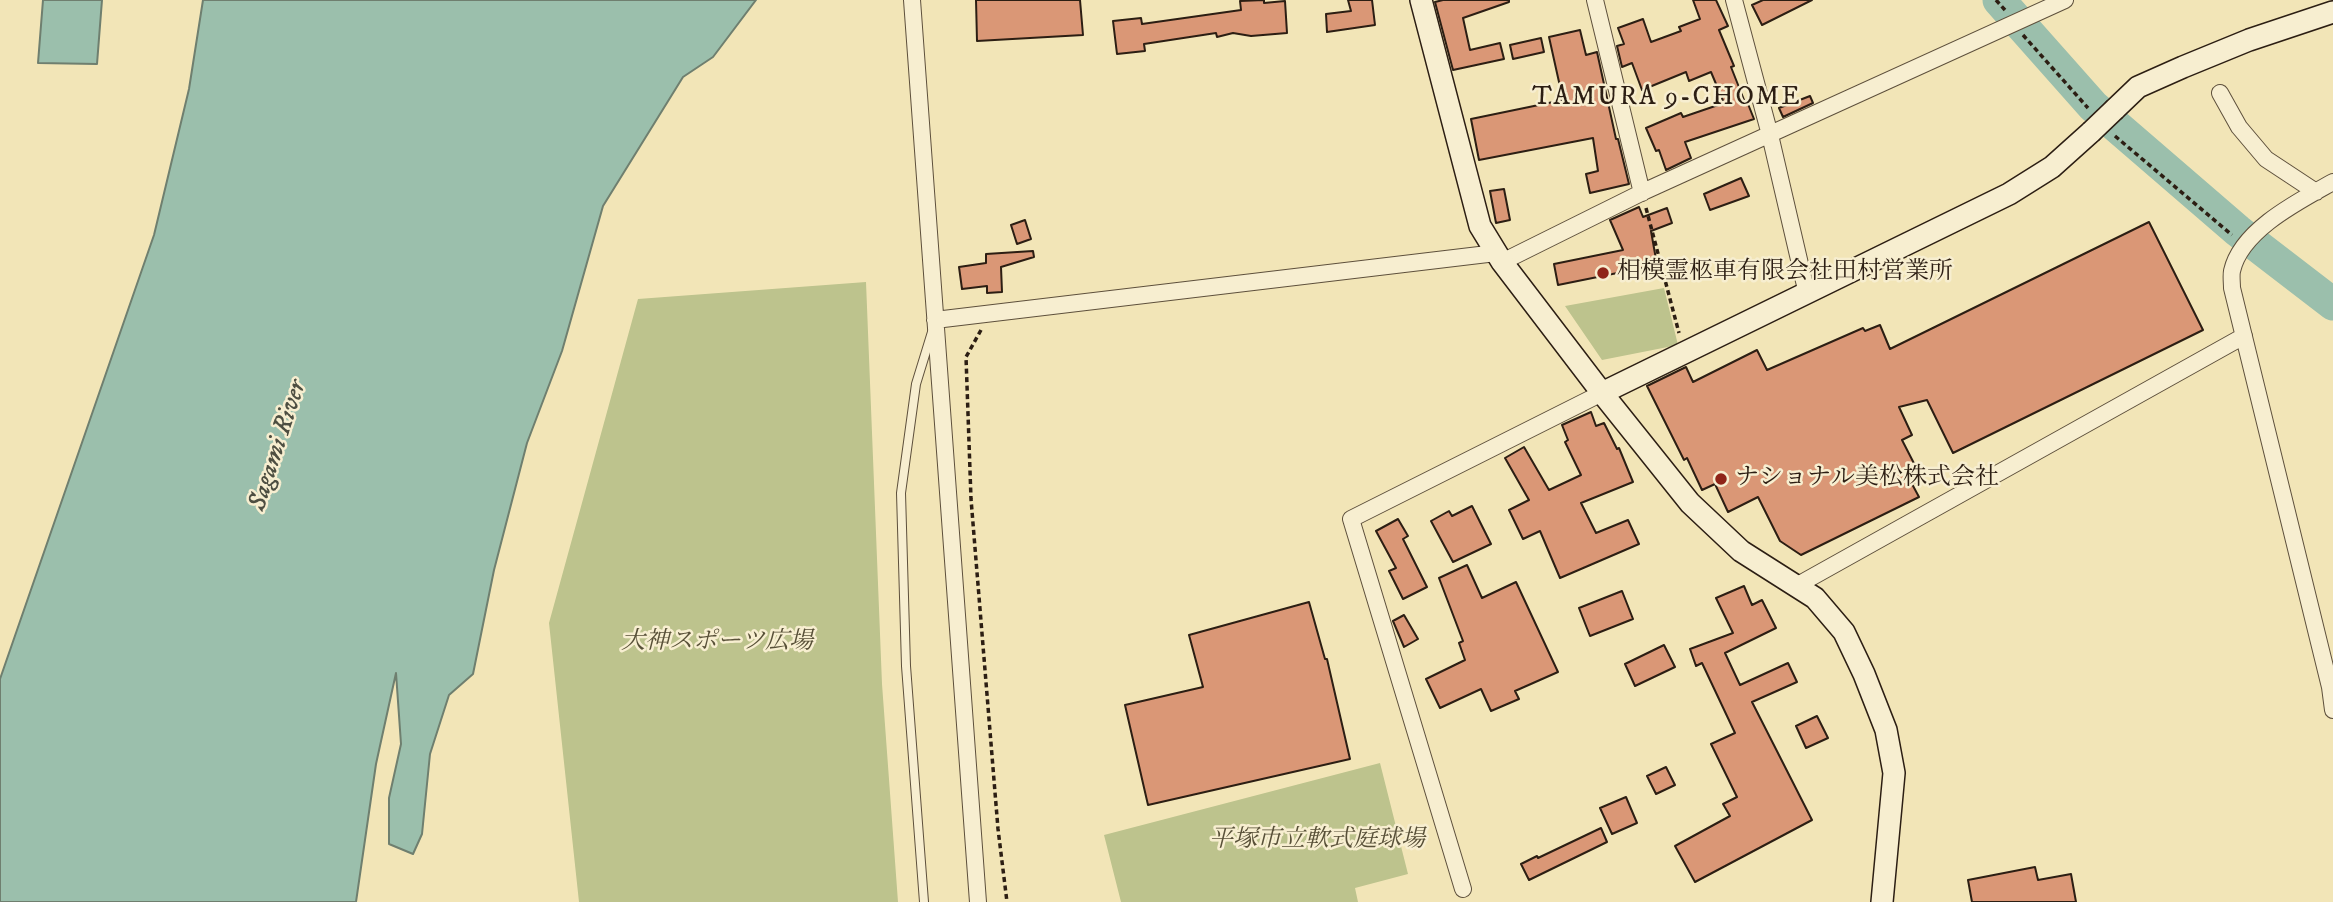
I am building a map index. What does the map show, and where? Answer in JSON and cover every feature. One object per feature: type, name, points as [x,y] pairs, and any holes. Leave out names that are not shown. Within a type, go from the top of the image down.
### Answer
[{"type":"street","points":[[912,0],[978,902]]},
{"type":"street","points":[[1421,0],[1480,226],[1499,258],[1690,503],[1741,551],[1815,598],[1844,632],[1886,730],[1894,773],[1882,902]]},
{"type":"street","points":[[1595,0],[1642,193]]},
{"type":"street","points":[[1734,0],[1770,135],[1807,294]]},
{"type":"street","points":[[935,320],[1499,258],[2065,0]]},
{"type":"street","points":[[1463,889],[1351,519],[2009,194],[2052,167],[2138,87],[2249,40],[2333,12]]},
{"type":"street","points":[[2220,93],[2239,127],[2266,159],[2315,192]]},
{"type":"street","points":[[2333,182],[2256,230],[2243,248],[2232,271],[2232,288],[2331,686],[2333,710]]},
{"type":"street","points":[[1796,586],[2244,336]]},
{"type":"lane","points":[[924,902],[906,666],[901,493],[916,384],[935,320]]},
{"type":"path","points":[[1642,193],[1684,354]]},
{"type":"path","points":[[991,313],[966,357],[971,499],[998,829],[1007,902]]},
{"type":"green space","name":"大神スポーツ広場","points":[[866,282],[882,684],[898,902],[579,902],[549,623],[638,299]]},
{"type":"green space","points":[[1664,288],[1678,345],[1602,360],[1565,306]]},
{"type":"green space","name":"平塚市立軟式庭球場","points":[[1380,763],[1408,874],[1355,888],[1358,902],[1121,902],[1104,835]]},
{"type":"water","points":[[43,0],[102,0],[97,64],[38,63]]},
{"type":"water","name":"Sagami River","points":[[203,0],[756,0],[713,57],[683,77],[603,206],[562,351],[527,443],[494,570],[473,674],[449,695],[430,754],[422,834],[413,854],[389,844],[389,798],[401,744],[396,673],[376,764],[356,902],[0,902],[0,679],[154,235],[189,89]]},
{"type":"building","points":[[976,0],[1080,0],[1083,35],[977,41]]},
{"type":"building","points":[[1264,0],[1264,3],[1285,1],[1287,33],[1251,36],[1233,33],[1217,37],[1216,33],[1144,44],[1145,51],[1117,54],[1113,21],[1141,18],[1142,24],[1241,10],[1240,1]]},
{"type":"building","points":[[1348,0],[1372,0],[1375,25],[1327,32],[1326,14],[1351,11]]},
{"type":"building","points":[[1509,0],[1463,18],[1470,50],[1500,43],[1504,59],[1453,70],[1435,2]]},
{"type":"building","points":[[1693,0],[1716,0],[1728,26],[1719,30],[1734,66],[1731,67],[1754,119],[1685,142],[1691,158],[1666,170],[1659,150],[1656,151],[1646,128],[1681,113],[1683,117],[1724,103],[1711,72],[1689,81],[1686,72],[1642,90],[1632,63],[1622,67],[1617,46],[1624,44],[1618,28],[1643,19],[1651,42],[1681,31],[1679,27],[1700,19]]},
{"type":"building","points":[[1763,0],[1812,0],[1762,25],[1752,5]]},
{"type":"building","points":[[1580,30],[1586,55],[1597,52],[1629,184],[1590,193],[1586,174],[1598,171],[1593,138],[1479,160],[1471,119],[1563,100],[1549,37]]},
{"type":"building","points":[[1541,38],[1544,52],[1513,59],[1510,45]]},
{"type":"building","points":[[1810,96],[1813,103],[1783,117],[1779,108]]},
{"type":"building","points":[[1741,178],[1749,196],[1710,210],[1704,194]]},
{"type":"building","points":[[1504,189],[1510,220],[1496,223],[1490,191]]},
{"type":"building","points":[[1639,207],[1643,217],[1667,208],[1672,223],[1651,231],[1657,265],[1558,285],[1554,264],[1623,250],[1610,220]]},
{"type":"building","points":[[1025,220],[1031,239],[1017,244],[1011,225]]},
{"type":"building","points":[[2149,222],[2203,330],[1953,453],[1927,400],[1899,407],[1912,435],[1902,440],[1922,479],[1912,484],[1919,497],[1801,555],[1780,541],[1758,497],[1728,512],[1715,484],[1702,490],[1647,386],[1686,367],[1693,382],[1757,350],[1767,370],[1863,328],[1865,331],[1880,325],[1890,349]]},
{"type":"building","points":[[1033,251],[1034,257],[1001,267],[1002,292],[987,293],[987,286],[962,289],[959,267],[986,263],[986,254]]},
{"type":"building","points":[[1591,412],[1596,426],[1604,423],[1617,449],[1619,448],[1633,482],[1581,503],[1596,533],[1628,520],[1639,544],[1560,578],[1540,531],[1523,539],[1509,510],[1529,500],[1505,458],[1524,447],[1549,490],[1581,475],[1565,442],[1568,440],[1562,425]]},
{"type":"building","points":[[1472,506],[1491,544],[1453,562],[1431,521],[1449,511],[1452,516]]},
{"type":"building","points":[[1398,519],[1408,536],[1403,539],[1427,587],[1403,599],[1389,571],[1396,568],[1376,531]]},
{"type":"building","points":[[1467,565],[1482,598],[1516,582],[1558,672],[1515,691],[1519,699],[1491,711],[1481,689],[1440,708],[1426,679],[1465,660],[1459,643],[1463,641],[1439,578]]},
{"type":"building","points":[[1744,586],[1752,605],[1762,600],[1776,628],[1725,653],[1740,685],[1788,663],[1797,682],[1752,702],[1812,820],[1695,882],[1675,846],[1730,816],[1723,804],[1737,797],[1711,744],[1735,733],[1702,663],[1696,666],[1690,649],[1733,633],[1716,598]]},
{"type":"building","points":[[1622,591],[1633,619],[1590,636],[1579,608]]},
{"type":"building","points":[[1309,602],[1327,659],[1350,759],[1148,805],[1125,705],[1203,687],[1189,635]]},
{"type":"building","points":[[1404,615],[1418,639],[1404,647],[1393,621]]},
{"type":"building","points":[[1664,645],[1675,667],[1635,686],[1625,664]]},
{"type":"building","points":[[1817,716],[1828,738],[1806,748],[1796,726]]},
{"type":"building","points":[[1666,767],[1675,785],[1656,794],[1647,776]]},
{"type":"building","points":[[1626,797],[1637,823],[1612,834],[1600,808]]},
{"type":"building","points":[[1601,828],[1607,842],[1529,880],[1521,864]]},
{"type":"building","points":[[2035,867],[2038,880],[2071,874],[2076,902],[1972,902],[1968,880]]},
{"type":"waterway","points":[[1999,0],[2093,106],[2238,231],[2333,304]]},
{"type":"place","name":"相模霊柩車有限会社田村営業所","points":[[1603,273]]},
{"type":"place","name":"ナショナル美松株式会社","points":[[1721,479]]},
{"type":"district","name":"TAMURA 9-CHOME","points":[[1667,99]]}]
